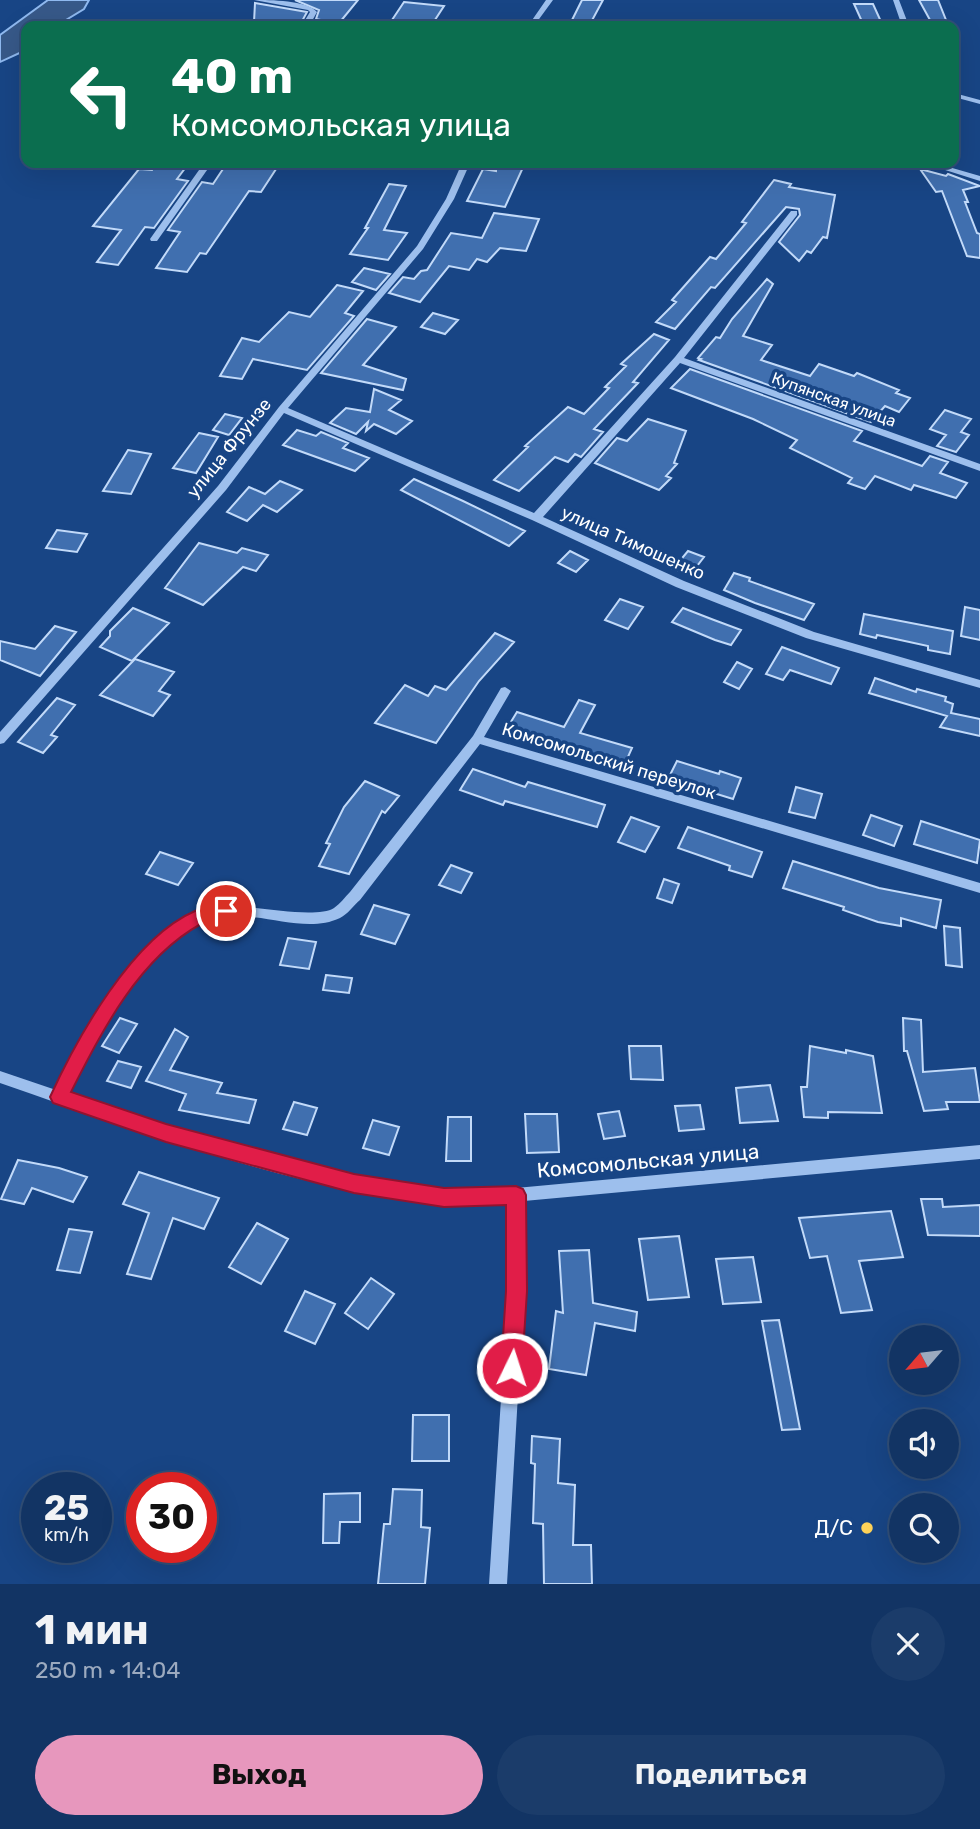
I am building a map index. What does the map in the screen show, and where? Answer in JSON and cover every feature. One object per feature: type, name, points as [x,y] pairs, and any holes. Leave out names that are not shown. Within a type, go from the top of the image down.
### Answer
[{"type":"street","points":[[257,0],[310,8],[314,12],[309,21]]},
{"type":"street","points":[[535,21],[550,0]]},
{"type":"street","points":[[896,0],[904,21]]},
{"type":"street","points":[[959,96],[980,102]]},
{"type":"street","points":[[155,239],[205,168]]},
{"type":"street","name":"улица Фрунзе","points":[[0,740],[222,488],[282,409],[420,247],[450,199],[464,168]]},
{"type":"street","points":[[945,168],[980,178]]},
{"type":"street","points":[[536,518],[678,359],[794,213]]},
{"type":"street","name":"Купянская улица","points":[[678,359],[980,468]]},
{"type":"street","name":"улица Тимошенко","points":[[282,409],[536,518],[680,584],[810,635],[980,684]]},
{"type":"street","points":[[477,739],[505,691]]},
{"type":"street","name":"Комсомольский переулок","points":[[60,1097],[88,1040],[125,985],[158,945],[198,917],[226,911],[307,917],[335,914],[355,896],[477,739],[980,888]]},
{"type":"street","name":"Комсомольская улица","points":[[0,1077],[166,1133],[354,1184],[444,1198],[516,1195],[980,1152]]},
{"type":"street","points":[[498,1584],[516,1291],[516,1195]]},
{"type":"water","points":[[48,0],[89,0],[84,9],[64,21],[21,21],[21,52],[0,62],[0,35]]},
{"type":"building","points":[[295,0],[358,0],[341,21],[316,19],[319,10]]},
{"type":"building","points":[[582,0],[603,0],[592,21],[572,21]]},
{"type":"building","points":[[919,0],[938,0],[946,20],[930,20]]},
{"type":"building","points":[[404,2],[444,6],[434,21],[391,21]]},
{"type":"building","points":[[255,3],[307,12],[302,21],[254,21]]},
{"type":"building","points":[[854,4],[873,4],[881,21],[862,21]]},
{"type":"building","points":[[185,168],[177,179],[188,181],[154,228],[145,227],[118,265],[97,262],[121,230],[93,226],[139,169]]},
{"type":"building","points":[[224,168],[277,168],[261,192],[249,191],[206,254],[200,253],[187,272],[156,268],[180,232],[168,230],[202,182],[213,184]]},
{"type":"building","points":[[496,168],[523,168],[505,207],[467,201],[483,169],[496,171]]},
{"type":"building","points":[[920,169],[946,176],[948,174],[980,186],[963,190],[968,202],[965,202],[977,233],[980,234],[980,258],[967,256],[942,191],[936,192]]},
{"type":"building","points":[[774,180],[791,184],[789,187],[835,195],[827,238],[823,237],[811,253],[807,251],[799,261],[779,242],[800,215],[799,209],[786,207],[675,329],[656,322],[676,302],[672,300],[710,257],[716,259],[746,223],[742,222]]},
{"type":"building","points":[[389,184],[406,186],[384,230],[407,233],[388,260],[350,254],[368,228],[365,228]]},
{"type":"building","points":[[494,213],[539,219],[526,251],[500,248],[487,262],[477,259],[469,270],[449,266],[420,302],[389,293],[403,277],[414,279],[421,271],[427,270],[451,233],[482,238]]},
{"type":"building","points":[[364,268],[390,274],[376,290],[352,282]]},
{"type":"building","points":[[767,279],[773,284],[743,336],[772,345],[761,360],[810,376],[819,364],[854,376],[857,373],[899,390],[896,393],[910,398],[899,412],[885,406],[871,422],[699,360]]},
{"type":"building","points":[[337,285],[363,291],[345,313],[354,316],[307,370],[253,359],[242,379],[220,376],[242,338],[259,342],[289,312],[310,317]]},
{"type":"building","points":[[433,313],[458,320],[445,334],[421,327]]},
{"type":"building","points":[[367,319],[396,327],[363,365],[406,379],[403,390],[321,373]]},
{"type":"building","points":[[654,334],[669,340],[633,382],[638,383],[594,429],[603,432],[581,457],[575,454],[568,462],[555,457],[519,491],[494,480],[528,447],[525,446],[568,407],[584,414],[626,366],[621,364]]},
{"type":"building","points":[[690,369],[862,431],[854,441],[922,466],[930,456],[948,462],[940,473],[967,483],[956,498],[914,485],[911,490],[875,476],[865,489],[848,483],[852,478],[790,448],[797,440],[753,419],[671,388]]},
{"type":"building","points":[[374,389],[401,400],[389,410],[412,421],[396,434],[374,424],[366,431],[368,422],[356,434],[330,423],[346,408],[370,412]]},
{"type":"building","points":[[945,410],[971,419],[961,432],[969,435],[956,452],[937,446],[946,435],[930,429]]},
{"type":"building","points":[[225,414],[242,418],[229,435],[213,430]]},
{"type":"building","points":[[648,419],[686,431],[674,463],[677,464],[666,476],[671,478],[659,490],[595,463],[617,438],[627,441]]},
{"type":"building","points":[[297,430],[316,436],[321,432],[348,443],[343,448],[369,458],[355,471],[283,445]]},
{"type":"building","points":[[199,433],[218,437],[196,473],[173,468]]},
{"type":"building","points":[[128,450],[151,454],[131,494],[103,491]]},
{"type":"building","points":[[414,479],[525,531],[509,546],[401,490]]},
{"type":"building","points":[[280,481],[302,490],[277,512],[263,505],[247,521],[227,512],[249,487],[265,494]]},
{"type":"building","points":[[57,530],[87,534],[77,552],[46,548]]},
{"type":"building","points":[[199,543],[237,553],[242,548],[268,555],[256,571],[243,567],[203,605],[165,588]]},
{"type":"building","points":[[570,551],[588,560],[576,572],[558,563]]},
{"type":"building","points":[[688,551],[704,557],[690,575],[673,569]]},
{"type":"building","points":[[734,573],[814,604],[804,620],[755,603],[724,590]]},
{"type":"building","points":[[620,599],[643,607],[628,629],[605,620]]},
{"type":"building","points":[[965,607],[980,610],[980,640],[961,636]]},
{"type":"building","points":[[133,608],[169,623],[132,661],[100,647],[110,636],[110,631]]},
{"type":"building","points":[[683,608],[741,630],[731,645],[715,640],[672,622]]},
{"type":"building","points":[[864,614],[953,631],[950,654],[928,650],[928,646],[860,634]]},
{"type":"building","points":[[55,626],[76,632],[40,676],[0,660],[0,641],[35,649]]},
{"type":"building","points":[[495,633],[514,642],[479,681],[436,743],[375,723],[405,685],[428,696],[435,686],[446,690]]},
{"type":"building","points":[[782,647],[839,668],[831,684],[790,670],[783,680],[766,674]]},
{"type":"building","points":[[135,659],[174,672],[159,691],[170,695],[153,716],[100,695]]},
{"type":"building","points":[[737,662],[752,669],[739,689],[724,682]]},
{"type":"building","points":[[875,678],[916,692],[917,689],[946,697],[945,701],[953,704],[951,713],[980,719],[980,736],[940,727],[947,716],[869,693]]},
{"type":"building","points":[[57,698],[75,705],[51,735],[57,737],[43,753],[18,742]]},
{"type":"building","points":[[579,700],[595,705],[580,733],[632,748],[623,768],[504,733],[517,712],[564,727]]},
{"type":"building","points":[[677,761],[741,778],[733,799],[668,779]]},
{"type":"building","points":[[473,769],[525,787],[528,782],[605,805],[597,827],[505,801],[503,805],[460,790]]},
{"type":"building","points":[[365,781],[399,796],[385,813],[382,811],[349,874],[319,866],[330,844],[326,843],[344,807]]},
{"type":"building","points":[[796,787],[822,794],[815,818],[789,812]]},
{"type":"building","points":[[871,815],[902,826],[894,846],[863,835]]},
{"type":"building","points":[[631,817],[659,827],[645,852],[618,842]]},
{"type":"building","points":[[921,821],[980,840],[977,863],[914,844]]},
{"type":"building","points":[[688,827],[762,852],[752,877],[729,870],[730,866],[678,848]]},
{"type":"building","points":[[160,852],[193,863],[178,885],[146,874]]},
{"type":"building","points":[[793,861],[879,888],[941,900],[936,928],[901,918],[901,926],[878,922],[843,910],[844,907],[783,888]]},
{"type":"building","points":[[451,865],[472,873],[461,893],[439,885]]},
{"type":"building","points":[[664,879],[679,884],[672,903],[657,898]]},
{"type":"building","points":[[374,905],[409,915],[395,944],[361,934]]},
{"type":"building","points":[[944,926],[960,928],[962,967],[946,965]]},
{"type":"building","points":[[288,938],[316,942],[309,969],[280,965]]},
{"type":"building","points":[[326,975],[352,978],[349,993],[323,990]]},
{"type":"building","points":[[120,1018],[137,1024],[119,1053],[102,1046]]},
{"type":"building","points":[[903,1018],[921,1020],[923,1072],[975,1068],[980,1102],[946,1102],[948,1109],[924,1111],[907,1051],[904,1051]]},
{"type":"building","points":[[175,1029],[188,1037],[170,1070],[222,1083],[217,1093],[256,1100],[249,1123],[179,1110],[186,1094],[146,1081]]},
{"type":"building","points":[[629,1046],[661,1046],[663,1080],[631,1079]]},
{"type":"building","points":[[810,1046],[873,1056],[882,1113],[828,1112],[828,1118],[804,1117],[801,1087],[807,1087]]},
{"type":"building","points":[[118,1061],[141,1067],[131,1088],[107,1081]]},
{"type":"building","points":[[770,1085],[778,1121],[740,1123],[736,1088]]},
{"type":"building","points":[[294,1102],[317,1108],[307,1135],[283,1129]]},
{"type":"building","points":[[700,1105],[704,1129],[679,1131],[675,1106]]},
{"type":"building","points":[[619,1111],[625,1136],[604,1139],[598,1114]]},
{"type":"building","points":[[525,1114],[557,1114],[559,1152],[527,1153]]},
{"type":"building","points":[[448,1117],[471,1117],[471,1161],[446,1161]]},
{"type":"building","points":[[373,1120],[399,1127],[389,1155],[363,1148]]},
{"type":"building","points":[[18,1160],[87,1177],[73,1202],[32,1188],[24,1204],[1,1199]]},
{"type":"building","points":[[139,1172],[219,1198],[204,1229],[173,1218],[151,1279],[127,1274],[149,1213],[123,1204]]},
{"type":"building","points":[[921,1199],[942,1199],[943,1207],[980,1205],[980,1236],[928,1235]]},
{"type":"building","points":[[891,1211],[903,1257],[859,1261],[872,1310],[841,1313],[827,1256],[810,1258],[799,1218]]},
{"type":"building","points":[[257,1223],[288,1239],[261,1284],[229,1267]]},
{"type":"building","points":[[69,1229],[92,1232],[80,1273],[57,1270]]},
{"type":"building","points":[[679,1236],[689,1297],[648,1300],[639,1239]]},
{"type":"building","points":[[589,1250],[593,1303],[637,1312],[635,1331],[595,1323],[586,1375],[549,1369],[556,1311],[563,1313],[559,1251]]},
{"type":"building","points":[[753,1257],[761,1302],[723,1304],[716,1259]]},
{"type":"building","points":[[371,1278],[394,1294],[368,1329],[345,1313]]},
{"type":"building","points":[[305,1291],[335,1304],[315,1344],[285,1331]]},
{"type":"building","points":[[779,1320],[800,1429],[782,1430],[762,1321]]},
{"type":"building","points":[[413,1415],[449,1415],[449,1461],[412,1461]]},
{"type":"building","points":[[532,1436],[560,1439],[558,1483],[575,1485],[573,1545],[591,1545],[592,1584],[544,1584],[543,1524],[533,1523],[535,1464],[531,1463]]},
{"type":"building","points":[[393,1489],[422,1490],[421,1527],[430,1528],[425,1584],[378,1584],[384,1524],[390,1524]]},
{"type":"building","points":[[360,1493],[360,1522],[340,1522],[339,1543],[323,1543],[324,1494]]},
{"type":"place","name":"Д/С","points":[[867,1528]]},
{"type":"route","points":[[226,911],[198,917],[158,945],[125,985],[88,1040],[60,1097],[166,1133],[354,1184],[444,1198],[516,1195],[516,1291],[512,1368]]}]
